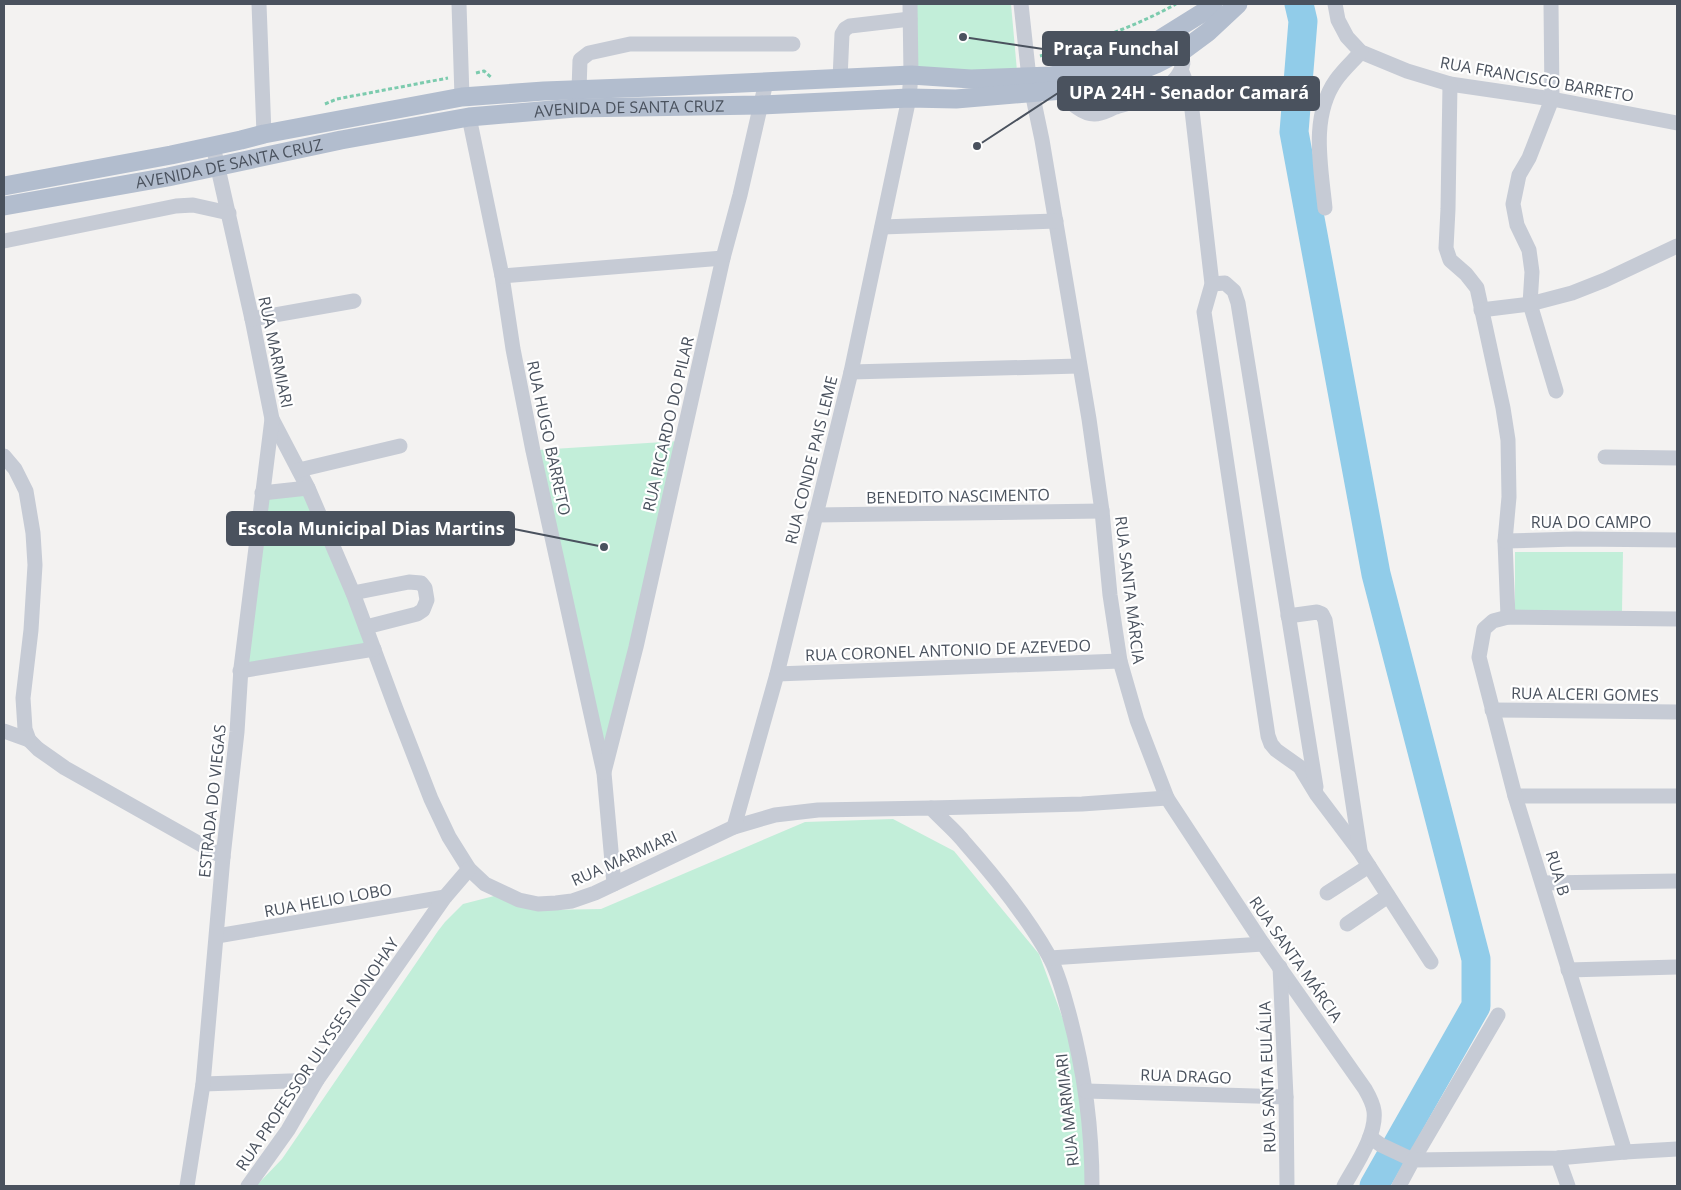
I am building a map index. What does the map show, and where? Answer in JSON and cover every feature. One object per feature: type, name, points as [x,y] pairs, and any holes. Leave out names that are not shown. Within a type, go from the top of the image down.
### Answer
[{"type":"main road","name":"AVENIDA DE SANTA CRUZ","points":[[4,206],[469,117],[575,108],[760,105],[909,98],[956,98],[1030,86],[1051,76],[1103,68],[1156,41],[1202,13],[1212,4]]},
{"type":"main road","name":"AVENIDA DE SANTA CRUZ","points":[[4,186],[462,97],[544,91],[911,75],[970,79],[1059,91],[1087,88],[1110,83],[1156,64],[1185,49],[1208,32],[1238,4]]},
{"type":"street","points":[[259,4],[264,134]]},
{"type":"street","points":[[459,4],[462,97]]},
{"type":"street","name":"RUA SANTA MÁRCIA","points":[[1021,4],[1030,86],[1042,140],[1089,418],[1102,511],[1110,595],[1120,661],[1137,720],[1167,798],[1263,944],[1365,1089],[1374,1112],[1375,1141],[1344,1186]]},
{"type":"street","name":"RUA FRANCISCO BARRETO","points":[[1334,4],[1338,20],[1347,37],[1361,52],[1407,71],[1450,84],[1552,98],[1677,123]]},
{"type":"street","points":[[1551,4],[1552,98],[1529,158],[1519,175],[1512,204],[1517,226],[1529,250],[1532,272],[1530,304],[1556,391]]},
{"type":"street","points":[[840,79],[842,34],[845,29],[850,26],[910,11]]},
{"type":"street","name":"RUA CONDE PAIS LEME","points":[[734,827],[777,674],[814,515],[851,372],[909,98],[911,75],[910,11]]},
{"type":"street","points":[[579,90],[580,60],[590,53],[630,44],[793,44]]},
{"type":"street","points":[[1185,49],[1182,72],[1190,93],[1212,284],[1204,312],[1268,736],[1276,750],[1300,767],[1317,796],[1360,852],[1431,962]]},
{"type":"street","points":[[1325,208],[1320,161],[1322,113],[1335,81],[1361,52]]},
{"type":"street","points":[[1059,91],[1082,111],[1094,114],[1154,95],[1182,72]]},
{"type":"street","name":"RUA RICARDO DO PILAR","points":[[604,773],[636,647],[723,258],[766,82]]},
{"type":"street","points":[[1450,84],[1446,248],[1450,260],[1466,274],[1477,288],[1508,440],[1509,497],[1506,541],[1508,616],[1677,619]]},
{"type":"street","name":"RUA HUGO BARRETO","points":[[469,117],[502,276],[513,349],[533,451],[604,773],[614,884]]},
{"type":"street","name":"RUA MARMIARI","points":[[213,146],[272,418],[308,488],[354,594],[432,799],[449,837],[469,869],[485,884],[519,900],[538,904],[572,901],[595,893],[734,827],[775,815],[799,811],[931,808],[964,841],[990,872],[1033,929],[1050,958],[1061,985],[1078,1045],[1086,1091],[1091,1141],[1092,1186]]},
{"type":"street","points":[[4,241],[176,206],[193,205],[229,213]]},
{"type":"street","points":[[882,226],[1056,221]]},
{"type":"street","points":[[1481,310],[1530,304],[1572,293],[1605,280],[1677,246]]},
{"type":"street","points":[[502,276],[723,258]]},
{"type":"street","points":[[1212,284],[1225,283],[1234,290],[1238,303],[1317,796]]},
{"type":"street","points":[[252,319],[354,301]]},
{"type":"street","points":[[851,372],[1079,366]]},
{"type":"street","name":"ESTRADA DO VIEGAS","points":[[188,1186],[202,1084],[217,936],[237,732],[240,671],[272,418]]},
{"type":"street","points":[[299,470],[400,446]]},
{"type":"street","points":[[4,456],[15,469],[26,492],[33,533],[35,565],[24,698],[24,722],[29,740]]},
{"type":"street","points":[[1605,456],[1677,458]]},
{"type":"street","points":[[262,493],[308,488]]},
{"type":"street","name":"BENEDITO NASCIMENTO","points":[[814,515],[1102,511]]},
{"type":"street","name":"RUA DO CAMPO","points":[[1506,541],[1576,539],[1677,540]]},
{"type":"street","points":[[354,594],[409,582],[421,583],[425,588],[427,594],[425,606],[417,614],[366,626]]},
{"type":"street","points":[[1288,616],[1317,612],[1322,614],[1325,620],[1360,852]]},
{"type":"street","name":"RUA B","points":[[1508,616],[1493,621],[1484,629],[1479,657],[1515,796],[1625,1152]]},
{"type":"street","points":[[240,671],[374,649]]},
{"type":"street","name":"RUA CORONEL ANTONIO DE AZEVEDO","points":[[777,674],[1120,661]]},
{"type":"street","name":"RUA ALCERI GOMES","points":[[1492,710],[1677,712]]},
{"type":"street","points":[[4,731],[29,740],[38,749],[65,768],[224,857]]},
{"type":"street","points":[[1515,796],[1677,796]]},
{"type":"street","points":[[931,808],[1082,804],[1167,798]]},
{"type":"street","points":[[1327,893],[1369,866]]},
{"type":"street","name":"RUA PROFESSOR ULYSSES NONOHAY","points":[[248,1186],[288,1130],[316,1080],[445,897],[469,869]]},
{"type":"street","points":[[1543,883],[1677,882]]},
{"type":"street","points":[[1347,924],[1388,896]]},
{"type":"street","name":"RUA HELIO LOBO","points":[[217,936],[445,897]]},
{"type":"street","points":[[1050,958],[1263,944]]},
{"type":"street","name":"RUA SANTA EULÁLIA","points":[[1280,967],[1286,1097],[1287,1186]]},
{"type":"street","points":[[1568,970],[1677,967]]},
{"type":"street","points":[[1400,1186],[1410,1158],[1498,1015]]},
{"type":"street","points":[[202,1084],[316,1080]]},
{"type":"street","name":"RUA DRAGO","points":[[1086,1091],[1286,1097]]},
{"type":"street","points":[[1375,1141],[1410,1158],[1558,1158],[1677,1149]]},
{"type":"street","points":[[1558,1158],[1568,1186]]},
{"type":"green space","points":[[912,4],[1011,4],[1017,71],[912,74]]},
{"type":"green space","points":[[679,441],[604,759],[537,450]]},
{"type":"green space","points":[[304,492],[370,644],[248,666],[267,497]]},
{"type":"green space","points":[[1515,552],[1623,552],[1622,611],[1515,610]]},
{"type":"green space","points":[[893,819],[954,851],[1039,954],[1073,1046],[1088,1150],[1087,1186],[256,1186],[282,1159],[438,931],[463,904],[498,895],[546,910],[601,909],[805,822]]},
{"type":"waterway","points":[[1299,4],[1303,21],[1294,132],[1376,574],[1476,959],[1476,1006],[1374,1186]]},
{"type":"place","name":"Praça Funchal","points":[[963,37]]},
{"type":"place","name":"UPA 24H - Senador Camará","points":[[977,146]]},
{"type":"place","name":"Escola Municipal Dias Martins","points":[[604,547]]}]
